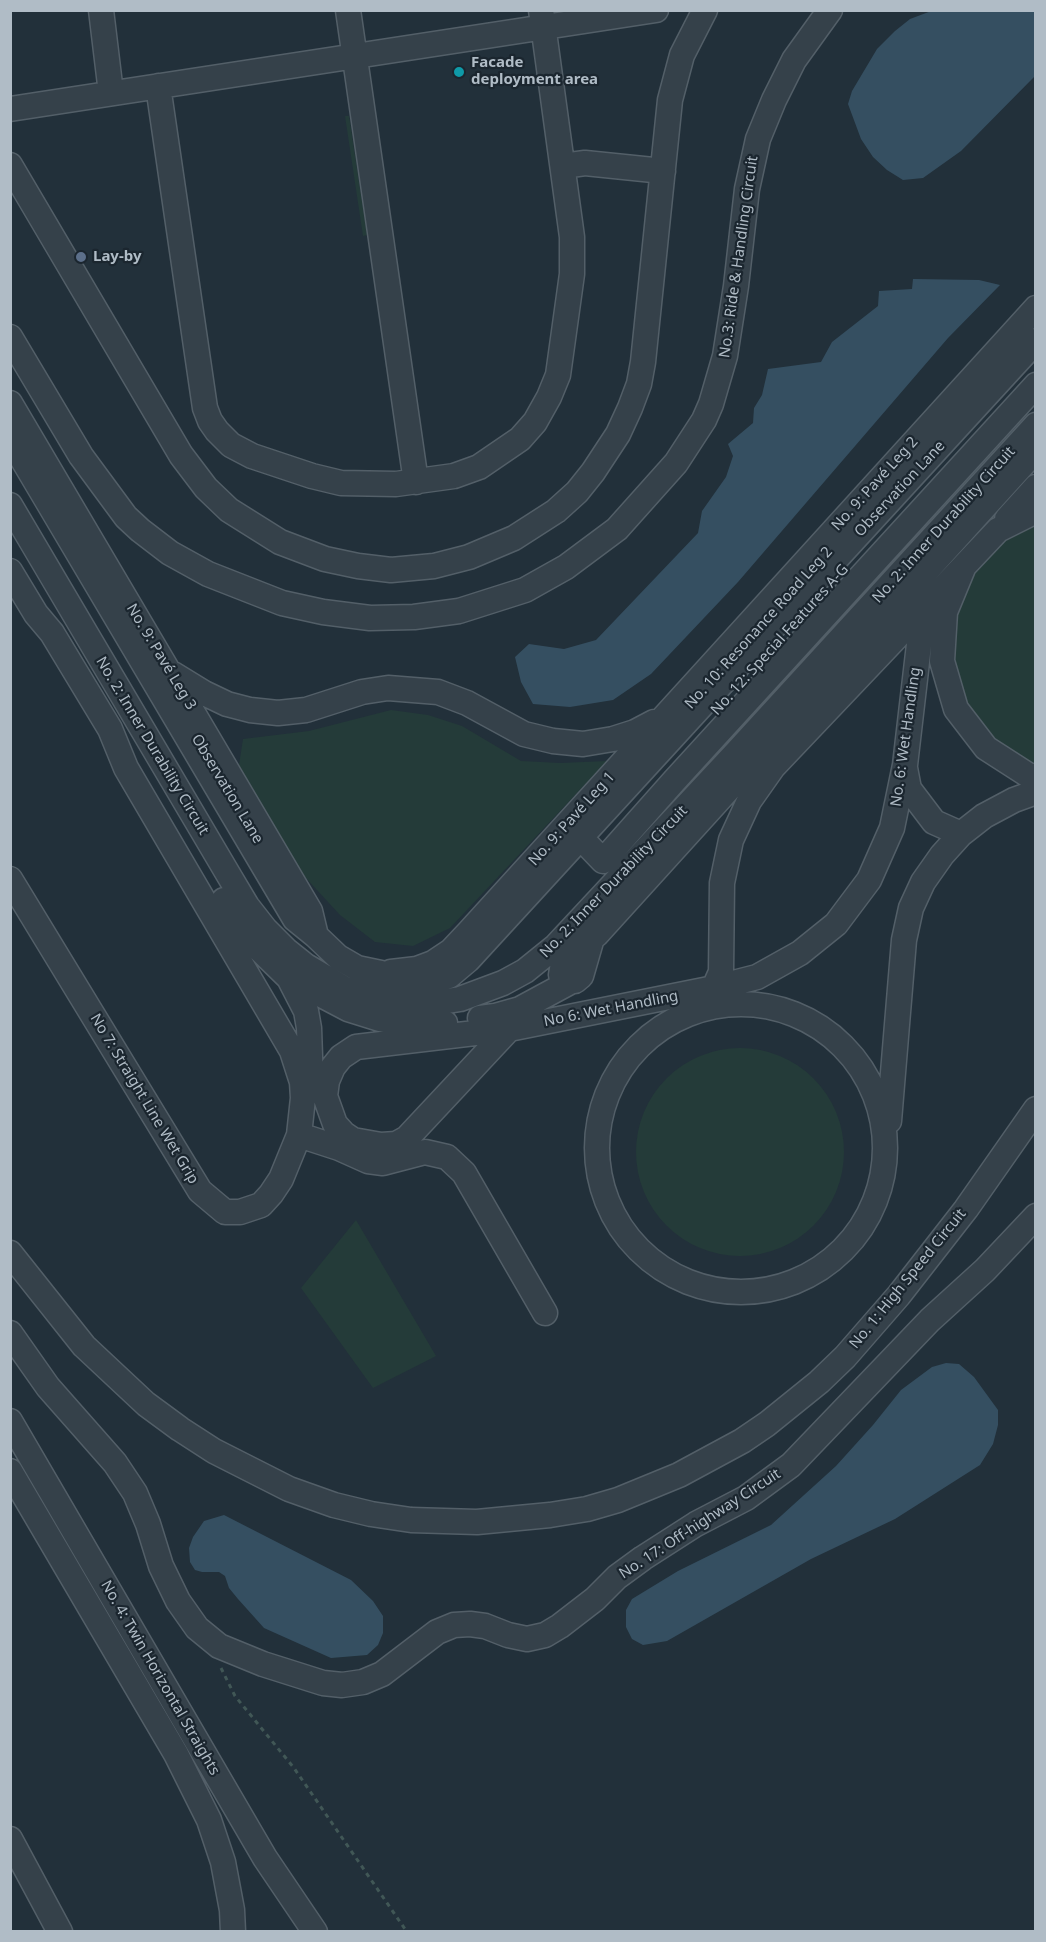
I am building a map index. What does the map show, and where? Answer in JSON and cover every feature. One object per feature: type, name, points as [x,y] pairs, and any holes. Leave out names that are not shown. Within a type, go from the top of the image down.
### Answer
[{"type":"street","points":[[101,10],[111,93]]},
{"type":"street","points":[[348,10],[416,482]]},
{"type":"street","points":[[10,109],[355,57],[542,20],[656,10]]},
{"type":"street","name":"No.3: Ride & Handling Circuit","points":[[10,337],[81,456],[126,517],[170,553],[208,574],[282,603],[314,611],[370,618],[414,617],[459,611],[525,590],[566,567],[617,529],[633,514],[676,463],[704,420],[715,393],[725,356],[747,189],[758,140],[778,90],[794,60],[830,10]]},
{"type":"street","points":[[10,165],[181,455],[206,488],[229,510],[294,549],[342,563],[391,570],[434,566],[460,560],[514,538],[547,518],[570,498],[604,457],[630,408],[639,384],[643,363],[670,100],[688,39],[703,11]]},
{"type":"street","points":[[158,86],[205,408],[217,431],[231,445],[252,456],[341,483],[369,485],[416,482],[454,476],[480,467],[502,454],[520,439],[535,422],[558,375],[572,274],[572,237],[542,20]]},
{"type":"street","points":[[564,166],[585,163],[663,171]]},
{"type":"street","name":"No. 9: Pavé Leg 2","points":[[667,715],[1035,309]]},
{"type":"street","name":"No. 10: Resonance Road Leg 2","points":[[480,926],[1035,326]]},
{"type":"street","name":"Observation Lane","points":[[10,424],[316,936],[338,957],[357,968],[381,973],[405,983],[426,983],[449,976],[468,960],[1035,341]]},
{"type":"street","name":"No. 12: Special Features A-G","points":[[584,832],[611,822],[623,813],[1035,360]]},
{"type":"street","points":[[584,832],[603,861],[1035,385]]},
{"type":"street","name":"No. 9: Pavé Leg 3","points":[[10,403],[169,672],[303,915]]},
{"type":"street","name":"No. 2: Inner Durability Circuit","points":[[10,505],[247,906],[265,929],[286,950],[325,979],[345,989],[366,996],[435,1003],[460,999],[511,979],[525,971],[556,946],[736,753],[1035,425]]},
{"type":"street","points":[[10,438],[316,936]]},
{"type":"street","points":[[123,697],[134,738],[167,807],[241,928],[289,978],[348,1009],[380,1019],[424,1025],[495,1016],[520,1008],[570,982],[561,975],[562,969],[572,956],[592,938],[1035,450]]},
{"type":"street","points":[[714,988],[721,972],[722,883],[731,840],[749,801],[773,767],[998,530],[1035,487]]},
{"type":"street","points":[[998,530],[1035,511]]},
{"type":"street","points":[[964,566],[945,612],[942,661],[956,709],[986,748],[1028,775],[1035,777]]},
{"type":"street","name":"No 7: Straight Line Wet Grip","points":[[10,572],[36,614],[52,633],[110,729],[126,768],[292,1051],[302,1082],[303,1098],[299,1135],[281,1179],[261,1205],[240,1212],[225,1212],[200,1191],[10,879]]},
{"type":"street","name":"No. 6: Wet Handling","points":[[682,1016],[714,988],[757,977],[800,953],[836,924],[869,880],[892,828],[905,765],[923,610]]},
{"type":"street","points":[[169,672],[227,704],[250,710],[278,713],[306,710],[362,692],[388,688],[438,692],[467,703],[524,734],[553,741],[583,744],[613,739],[635,732],[667,715]]},
{"type":"street","name":"No. 9: Pavé Leg 1","points":[[480,926],[667,715]]},
{"type":"street","points":[[905,765],[909,789],[934,822],[961,834]]},
{"type":"street","points":[[887,1151],[904,940],[911,908],[923,882],[942,855],[961,834],[984,816],[1035,792]]},
{"type":"street","points":[[381,973],[417,969],[433,963],[480,926]]},
{"type":"street","points":[[289,978],[306,1011],[309,1028],[311,1097],[314,1111],[321,1126],[339,1148]]},
{"type":"street","name":"No 6: Wet Handling","points":[[509,1029],[407,1138],[396,1144],[381,1145],[353,1140],[335,1124],[325,1096],[327,1081],[333,1067],[341,1057],[356,1047],[509,1029],[714,988]]},
{"type":"street","points":[[279,1026],[284,1029],[296,1024],[301,1011],[301,1002]]},
{"type":"street","name":"No 6: Wet Handling","points":[[725,1004],[770,1005],[817,1024],[855,1057],[879,1101],[887,1151],[877,1200],[851,1244],[812,1275],[764,1292],[714,1291],[667,1273],[632,1244],[608,1206],[597,1162],[600,1117],[616,1075],[644,1040],[682,1016],[725,1004]]},
{"type":"street","name":"No. 1: High Speed Circuit","points":[[10,1253],[50,1306],[84,1346],[113,1375],[146,1404],[180,1429],[253,1472],[300,1493],[334,1505],[371,1514],[449,1522],[511,1520],[550,1515],[587,1509],[618,1500],[690,1470],[767,1424],[819,1382],[845,1357],[899,1295],[966,1209],[1035,1109]]},
{"type":"street","points":[[416,1129],[435,1153]]},
{"type":"street","points":[[299,1135],[339,1148],[368,1161],[383,1163],[425,1152],[447,1157],[464,1173],[545,1313]]},
{"type":"street","name":"No. 17: Off-highway Circuit","points":[[10,1333],[48,1387],[115,1463],[128,1483],[148,1524],[161,1566],[178,1601],[197,1628],[219,1646],[292,1674],[322,1683],[342,1685],[363,1682],[382,1674],[437,1632],[454,1626],[470,1624],[485,1626],[527,1639],[545,1635],[560,1626],[643,1558],[696,1524],[747,1498],[791,1465],[930,1320],[985,1270],[1035,1216]]},
{"type":"street","name":"No. 4: Twin Horizontal Straights","points":[[10,1421],[265,1858],[315,1932]]},
{"type":"street","name":"No. 4: Twin Horizontal Straights","points":[[10,1471],[176,1754],[209,1820],[223,1862],[232,1910],[232,1932]]},
{"type":"street","points":[[10,1839],[60,1932]]},
{"type":"path","points":[[219,1646],[218,1661],[235,1696],[294,1768],[407,1932]]},
{"type":"green space","points":[[345,116],[349,116],[367,235],[363,236]]},
{"type":"green space","points":[[1035,522],[1035,767],[993,741],[965,704],[952,661],[954,615],[972,572],[1003,539]]},
{"type":"green space","points":[[391,710],[428,715],[462,726],[521,761],[560,763],[607,761],[450,928],[413,946],[375,942],[340,915],[293,864],[239,765],[243,739],[309,731]]},
{"type":"green space","points":[[740,1048],[760,1050],[780,1056],[806,1072],[820,1086],[836,1112],[842,1132],[844,1152],[842,1172],[836,1192],[820,1218],[806,1232],[780,1248],[760,1254],[740,1256],[720,1254],[700,1248],[674,1232],[660,1218],[644,1192],[638,1172],[636,1152],[638,1132],[644,1112],[660,1086],[674,1072],[700,1056],[720,1050]]},
{"type":"green space","points":[[356,1220],[436,1356],[373,1388],[301,1288]]},
{"type":"water","points":[[934,10],[1035,11],[1035,76],[961,151],[923,178],[903,180],[873,157],[861,139],[848,104],[852,91],[877,49],[910,19]]},
{"type":"water","points":[[913,279],[979,280],[1000,285],[948,338],[738,582],[651,674],[613,700],[570,707],[533,704],[521,682],[515,657],[529,644],[564,649],[596,640],[698,533],[702,511],[726,477],[733,456],[728,444],[753,423],[754,408],[762,395],[768,369],[821,362],[832,342],[878,306],[879,291],[912,289]]},
{"type":"water","points":[[946,1363],[959,1364],[974,1377],[998,1410],[998,1425],[993,1444],[980,1465],[895,1519],[811,1559],[667,1641],[643,1645],[632,1639],[626,1627],[626,1610],[632,1599],[678,1571],[771,1525],[836,1466],[901,1390],[932,1367]]},
{"type":"water","points":[[224,1515],[351,1580],[373,1601],[383,1616],[383,1633],[378,1645],[367,1655],[331,1658],[264,1628],[229,1588],[225,1576],[219,1572],[195,1570],[190,1562],[189,1548],[193,1537],[204,1521]]},
{"type":"place","name":"Facade deployment area","points":[[459,72]]},
{"type":"place","name":"Lay-by","points":[[81,257]]}]
